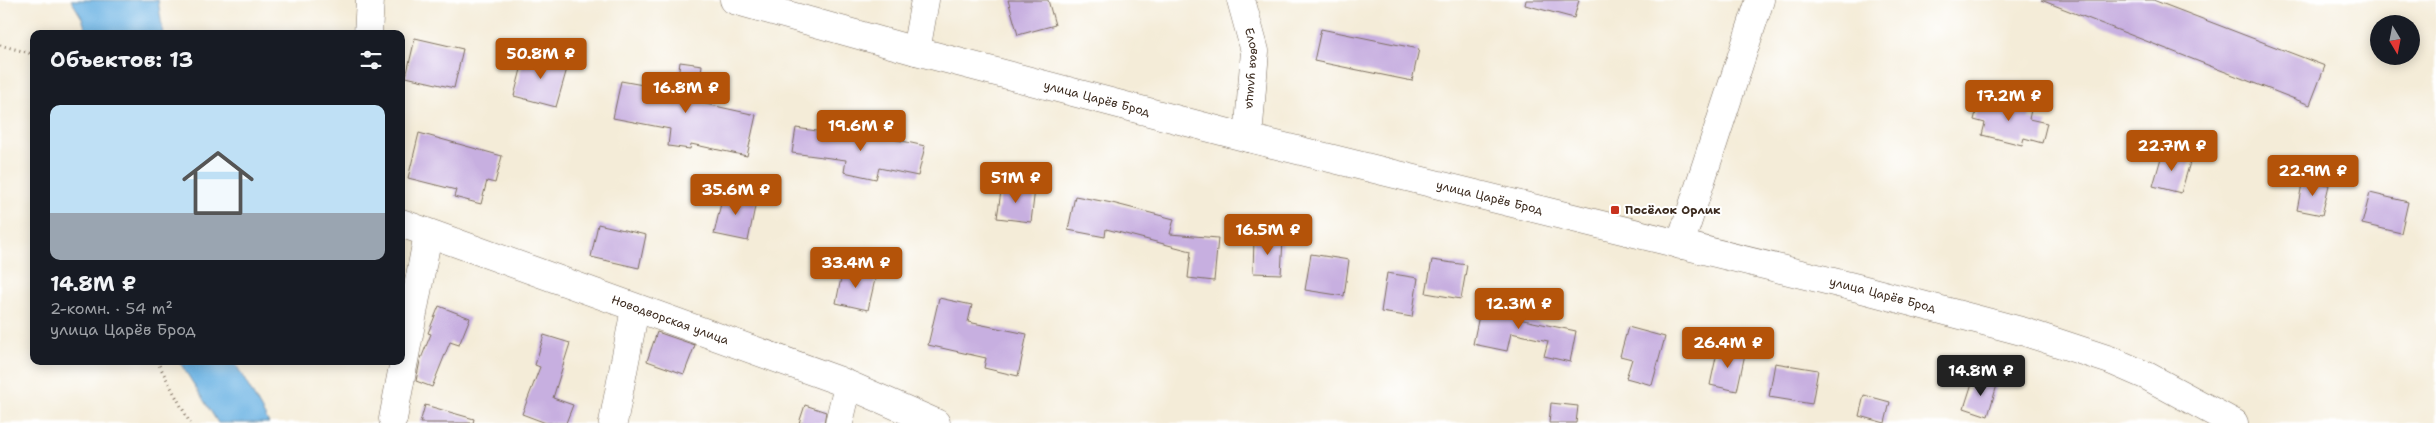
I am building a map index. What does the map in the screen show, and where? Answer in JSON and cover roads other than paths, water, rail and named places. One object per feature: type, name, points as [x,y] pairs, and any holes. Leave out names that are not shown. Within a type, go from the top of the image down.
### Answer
[{"type":"street","points":[[368,30],[370,0]]},
{"type":"street","name":"улица Царёв Брод","points":[[734,0],[916,51],[1248,138],[1858,288],[2074,346],[2147,376],[2234,423]]},
{"type":"street","points":[[916,51],[926,4],[925,0]]},
{"type":"street","name":"Еловая улица","points":[[1241,0],[1255,51],[1248,138]]},
{"type":"street","points":[[1680,245],[1760,0]]},
{"type":"street","name":"Новодворская улица","points":[[405,225],[848,385],[936,423]]},
{"type":"street","points":[[405,356],[428,234]]},
{"type":"street","points":[[613,423],[635,309]]},
{"type":"street","points":[[393,419],[403,365]]},
{"type":"street","points":[[838,423],[848,385]]},
{"type":"water","points":[[71,0],[158,0],[162,30],[86,30],[82,18]]},
{"type":"water","points":[[182,365],[236,365],[269,423],[218,423]]},
{"type":"place","name":"Посёлок Орлик","points":[[1615,210]]}]
